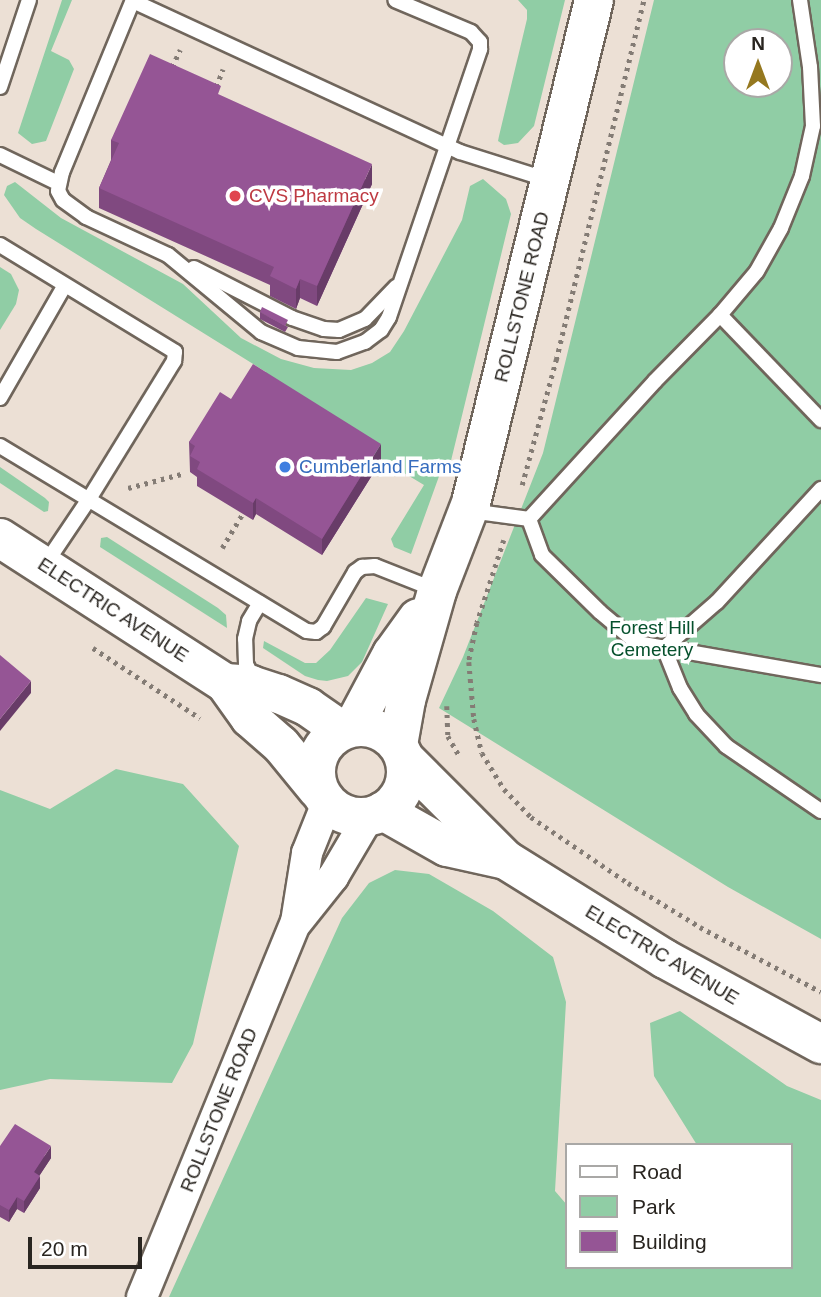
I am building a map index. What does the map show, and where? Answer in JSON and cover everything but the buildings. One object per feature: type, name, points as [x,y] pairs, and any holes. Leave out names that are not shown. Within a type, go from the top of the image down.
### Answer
[{"type":"main road","name":"ROLLSTONE ROAD","points":[[401,752],[405,700],[437,591],[468,511],[594,0]]},
{"type":"main road","name":"ELECTRIC AVENUE","points":[[0,538],[225,683],[250,718],[281,746],[323,796]]},
{"type":"main road","name":"ROLLSTONE ROAD","points":[[347,729],[392,654],[437,591]]},
{"type":"main road","name":"ELECTRIC AVENUE","points":[[225,683],[262,688],[347,729]]},
{"type":"main road","points":[[347,729],[378,730],[401,752],[407,774],[403,789],[395,802],[376,814],[354,817],[339,812],[323,796],[315,776],[321,749],[347,729]]},
{"type":"main road","name":"ELECTRIC AVENUE","points":[[401,752],[506,860],[665,959],[821,1044]]},
{"type":"main road","name":"ELECTRIC AVENUE","points":[[376,814],[447,847],[506,860]]},
{"type":"street","name":"ROLLSTONE ROAD","points":[[142,1297],[296,922],[307,853],[323,796]]},
{"type":"street","name":"ROLLSTONE ROAD","points":[[296,922],[333,877],[376,814]]},
{"type":"lane","points":[[0,86],[29,0]]},
{"type":"lane","points":[[401,281],[365,319],[339,330],[324,329],[292,318],[75,209],[64,200],[58,183],[133,0],[449,147],[550,181]]},
{"type":"lane","points":[[168,255],[261,332],[298,348],[318,351],[348,350],[381,330],[389,317],[449,147],[480,42],[471,32],[395,0]]},
{"type":"lane","points":[[529,519],[655,381],[720,315],[757,271],[781,228],[802,176],[813,126],[810,67],[800,0]]},
{"type":"lane","points":[[0,155],[58,183]]},
{"type":"lane","points":[[0,245],[174,352],[174,361],[89,499],[44,566]]},
{"type":"lane","points":[[0,398],[65,285]]},
{"type":"lane","points":[[720,315],[821,420]]},
{"type":"lane","points":[[0,446],[312,633],[323,627],[355,572],[362,567],[375,566],[437,591]]},
{"type":"lane","points":[[664,648],[717,601],[821,489]]},
{"type":"lane","points":[[468,511],[529,519]]},
{"type":"lane","points":[[529,519],[542,555],[600,612],[637,643],[821,675]]},
{"type":"lane","points":[[260,603],[246,628],[244,655],[251,676],[262,688]]},
{"type":"lane","points":[[664,648],[680,688],[696,714],[726,746],[821,811]]},
{"type":"path","points":[[123,25],[180,49],[170,70]]},
{"type":"path","points":[[89,499],[185,474]]},
{"type":"path","points":[[207,572],[243,513]]},
{"type":"path","points":[[447,698],[448,736],[467,768]]},
{"type":"green space","points":[[62,0],[72,0],[51,51],[69,60],[74,69],[46,141],[32,144],[18,133]]},
{"type":"green space","points":[[518,0],[565,0],[534,126],[518,143],[504,145],[498,141],[527,19],[527,10]]},
{"type":"green space","name":"Forest Hill Cemetery","points":[[654,0],[821,0],[821,939],[728,887],[439,708],[463,657],[543,453]]},
{"type":"green space","points":[[483,179],[506,199],[511,214],[449,469],[442,468],[411,554],[394,547],[391,539],[424,485],[258,385],[266,372],[36,229],[20,218],[4,195],[7,186],[15,182],[61,218],[183,284],[241,338],[281,359],[314,368],[351,370],[372,363],[390,352],[404,331],[462,220],[470,186]]},
{"type":"green space","points":[[0,267],[11,274],[19,290],[16,304],[0,330]]},
{"type":"green space","points":[[0,467],[45,498],[49,502],[48,511],[44,512],[0,483]]},
{"type":"green space","points":[[107,537],[218,608],[226,615],[227,628],[100,547],[101,538]]},
{"type":"green space","points":[[366,598],[388,604],[362,662],[348,676],[327,681],[305,676],[263,648],[264,641],[305,663],[316,663],[330,650]]},
{"type":"green space","points":[[116,769],[183,784],[239,846],[193,1044],[172,1083],[50,1079],[0,1090],[0,790],[50,809]]},
{"type":"green space","points":[[395,870],[429,874],[493,911],[553,957],[566,1002],[555,1191],[566,1204],[566,1269],[793,1269],[793,1143],[696,1143],[654,1076],[650,1023],[680,1011],[787,1086],[821,1100],[821,1297],[169,1297],[342,918],[369,883]]},
{"type":"place","name":"CVS Pharmacy","points":[[235,196]]},
{"type":"place","name":"Cumberland Farms","points":[[285,467]]}]
